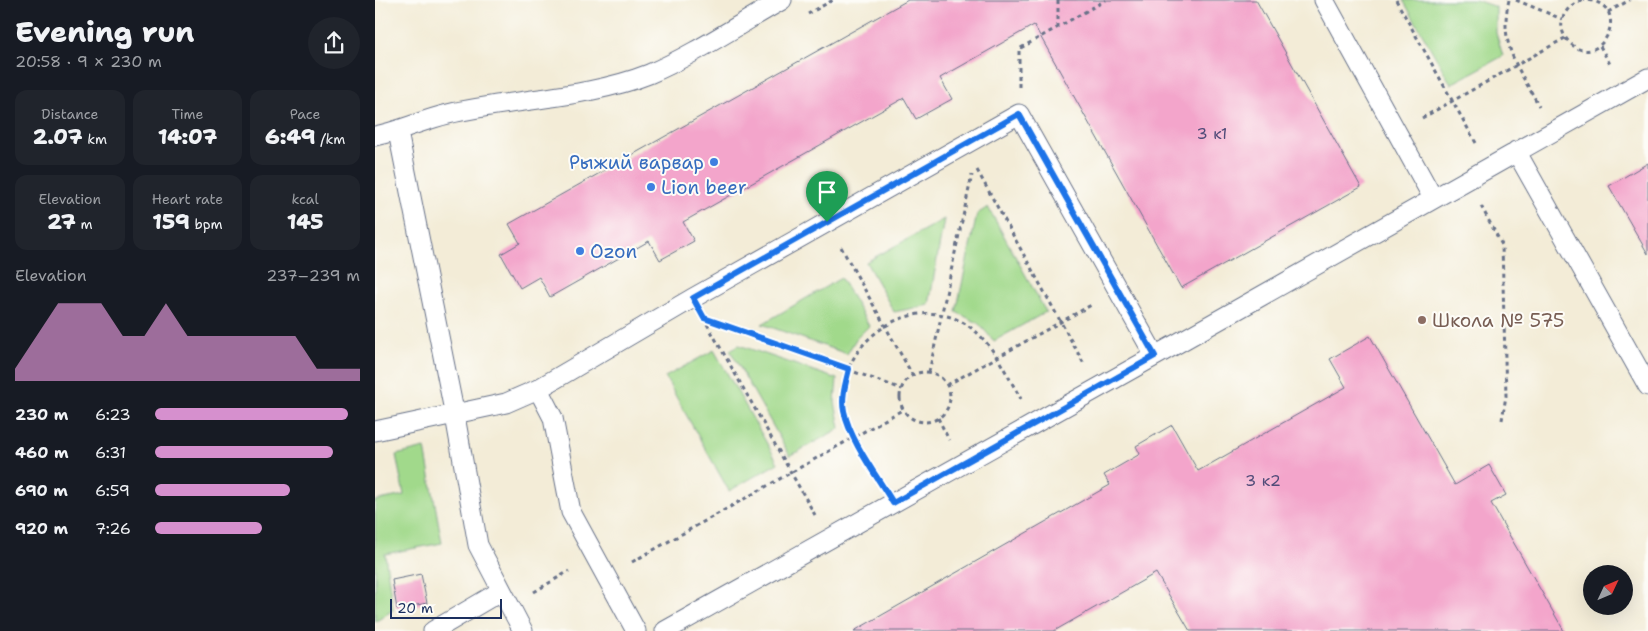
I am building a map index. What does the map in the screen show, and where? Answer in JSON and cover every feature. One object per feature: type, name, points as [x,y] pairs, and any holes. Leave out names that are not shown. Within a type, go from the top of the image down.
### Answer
[{"type":"lane","points":[[375,136],[398,132],[447,114],[621,83],[650,74],[782,0]]},
{"type":"lane","points":[[1324,0],[1433,198]]},
{"type":"lane","points":[[665,631],[1648,78]]},
{"type":"lane","points":[[375,431],[455,416],[506,403],[539,389],[827,222],[1019,114],[1155,356]]},
{"type":"lane","points":[[398,132],[455,416],[478,545],[523,631]]},
{"type":"lane","points":[[1517,151],[1648,386]]},
{"type":"lane","points":[[539,389],[553,418],[571,512],[636,631]]},
{"type":"lane","points":[[433,631],[505,599]]},
{"type":"path","points":[[1058,0],[1058,27]]},
{"type":"path","points":[[1019,114],[1019,49],[1106,0]]},
{"type":"path","points":[[1396,0],[1489,166]]},
{"type":"path","points":[[1509,0],[1504,19],[1507,43],[1553,131]]},
{"type":"path","points":[[1516,0],[1562,19]]},
{"type":"path","points":[[1589,0],[1597,2],[1608,12],[1611,27],[1600,46],[1585,50],[1570,44],[1565,38],[1562,32],[1562,19],[1574,1],[1589,0]]},
{"type":"path","points":[[1608,12],[1630,0]]},
{"type":"path","points":[[1398,132],[1565,38]]},
{"type":"path","points":[[929,372],[974,165],[1097,388]]},
{"type":"path","points":[[1477,198],[1501,245],[1506,396],[1502,420]]},
{"type":"path","points":[[827,222],[913,376]]},
{"type":"path","points":[[947,384],[1117,290]]},
{"type":"path","points":[[893,503],[855,437],[844,411],[844,392],[849,369],[858,350],[870,336],[885,325],[905,317],[925,314],[941,316],[973,329],[997,356],[1034,424]]},
{"type":"path","points":[[829,539],[704,318],[902,389]]},
{"type":"path","points":[[929,372],[939,376],[947,384],[950,400],[948,407],[937,418],[930,421],[915,420],[901,403],[902,389],[913,376],[929,372]]},
{"type":"path","points":[[606,576],[904,409]]},
{"type":"path","points":[[505,599],[595,556]]},
{"type":"green space","points":[[1403,0],[1475,0],[1496,7],[1496,33],[1503,56],[1451,84]]},
{"type":"green space","points":[[988,207],[1046,312],[994,341],[978,323],[956,312],[977,214]]},
{"type":"green space","points":[[944,219],[929,305],[894,312],[866,262]]},
{"type":"green space","points":[[841,278],[869,326],[856,339],[847,354],[762,324]]},
{"type":"green space","points":[[739,345],[837,379],[835,402],[840,428],[790,456],[730,350]]},
{"type":"green space","points":[[714,350],[778,463],[729,491],[665,377]]},
{"type":"green space","points":[[425,448],[442,543],[385,554],[393,610],[375,622],[375,501],[404,495],[396,455]]},
{"type":"building","points":[[908,0],[1256,0],[1361,187],[1181,288],[1034,25],[940,78],[952,99],[916,119],[904,98],[683,222],[694,241],[660,260],[649,241],[550,297],[539,277],[520,288],[501,254],[520,243],[509,224]]},
{"type":"building","points":[[1648,163],[1648,254],[1609,186]]},
{"type":"building","points":[[1370,336],[1455,485],[1489,465],[1506,495],[1491,503],[1564,631],[1190,631],[1156,573],[1054,631],[854,631],[1110,485],[1104,475],[1140,454],[1136,446],[1172,425],[1198,471],[1346,387],[1330,359]]},
{"type":"building","points":[[421,574],[427,603],[397,609],[392,580]]},
{"type":"place","name":"Рыжий варвар","points":[[714,162]]},
{"type":"place","name":"Lion beer","points":[[651,187]]},
{"type":"place","name":"Ozon","points":[[580,251]]},
{"type":"place","name":"Школа № 575","points":[[1422,320]]},
{"type":"route","points":[[1019,114],[1155,356],[893,503],[855,437],[844,411],[844,392],[849,369],[704,318],[693,298],[827,222],[1019,114]]}]
